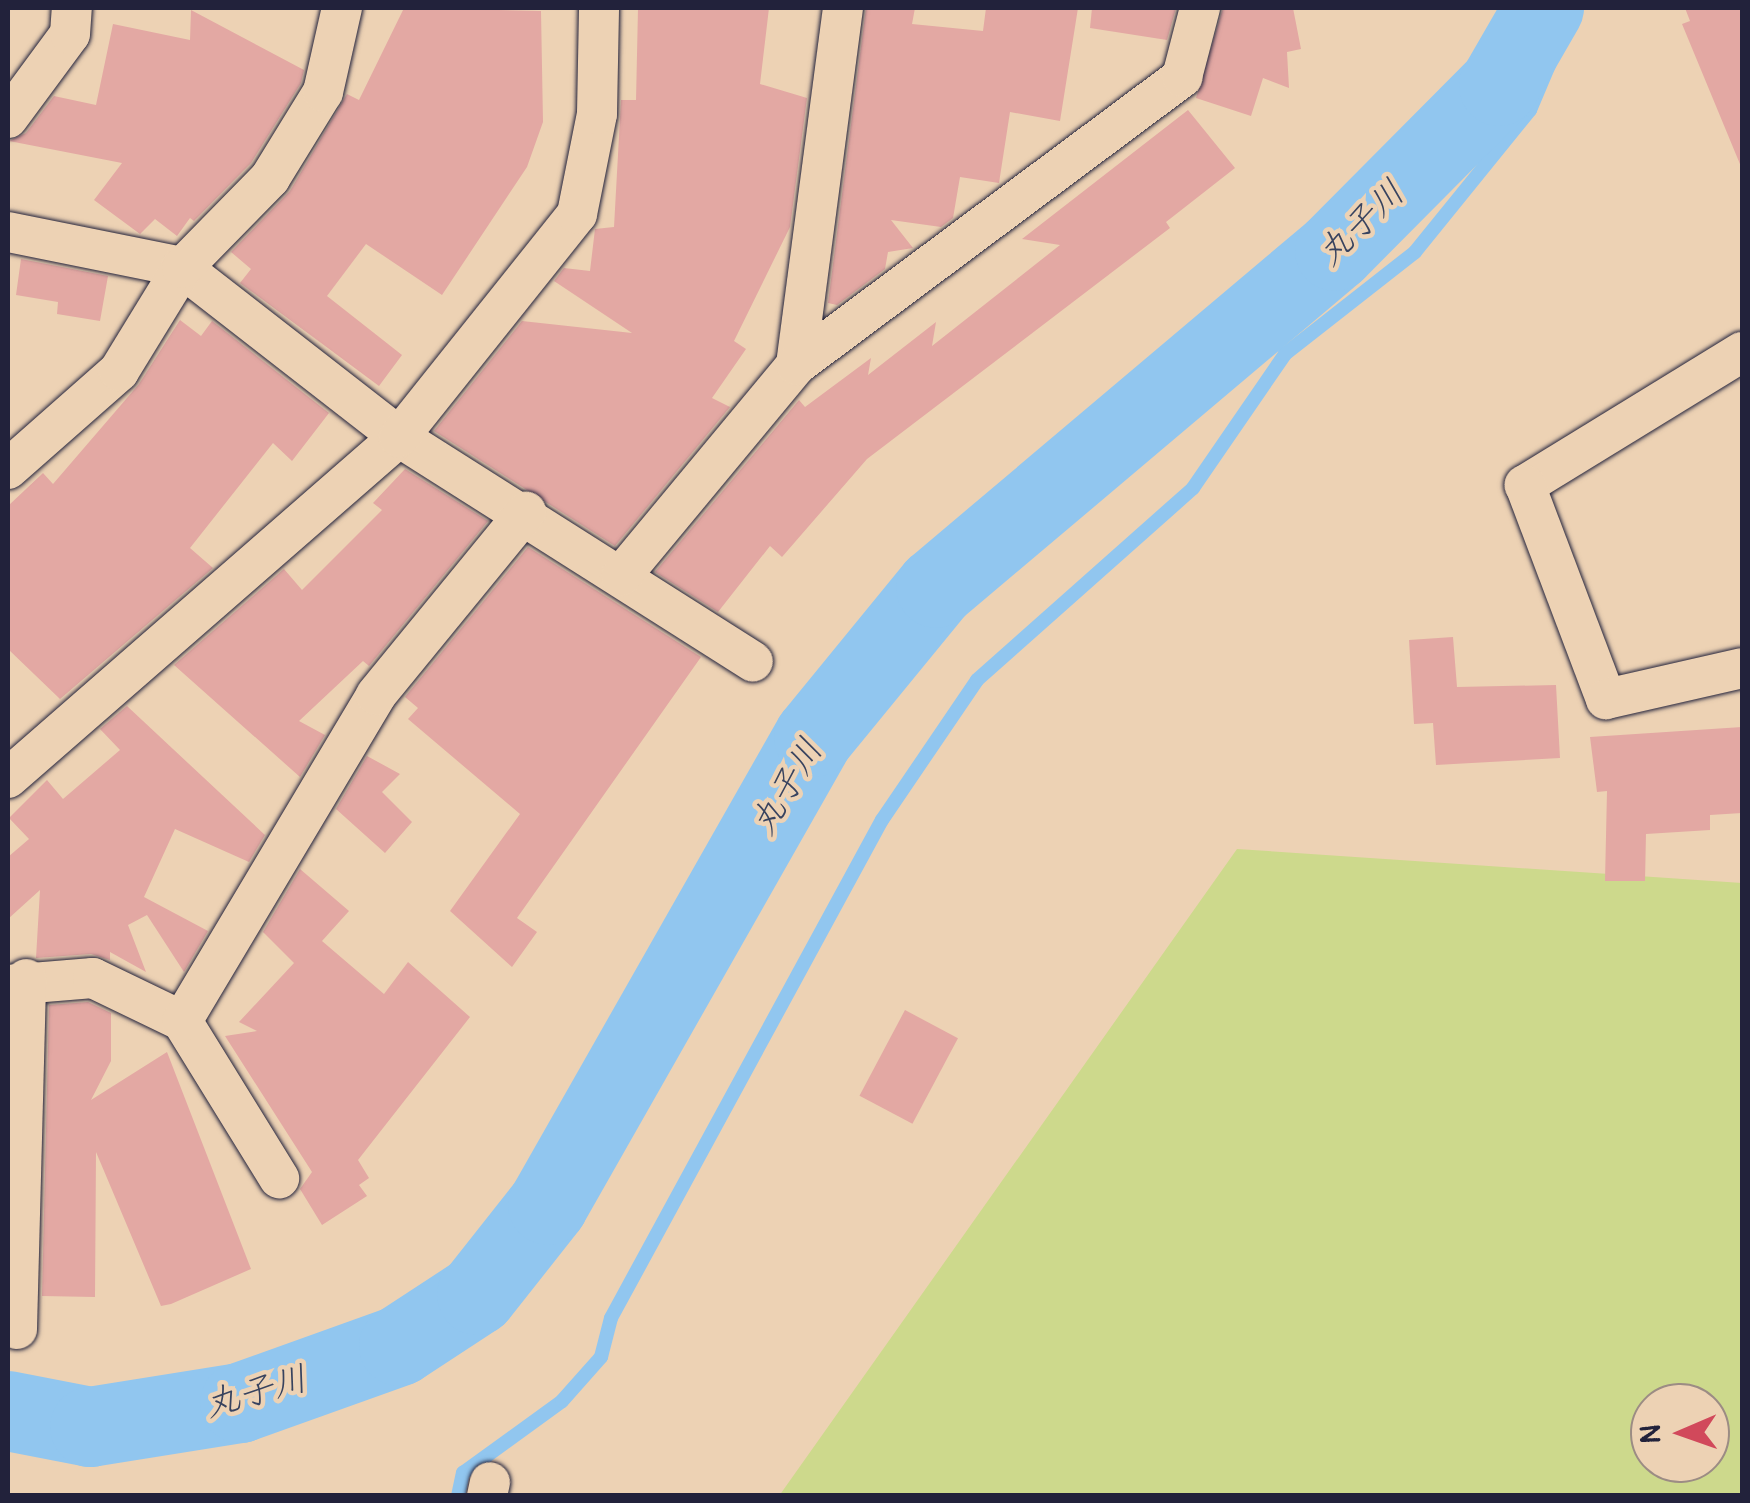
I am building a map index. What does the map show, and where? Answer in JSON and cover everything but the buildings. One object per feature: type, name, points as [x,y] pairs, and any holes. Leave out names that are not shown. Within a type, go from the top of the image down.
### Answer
[{"type":"street","points":[[8,118],[70,34],[72,8]]},
{"type":"street","points":[[8,469],[118,370],[182,268],[270,178],[314,106],[342,8]]},
{"type":"street","points":[[8,778],[400,436],[577,214],[597,114],[599,8]]},
{"type":"street","points":[[796,365],[843,8]]},
{"type":"street","points":[[622,576],[796,365],[1182,77],[1200,8]]},
{"type":"street","points":[[8,232],[182,268],[400,436],[526,512],[753,662]]},
{"type":"street","points":[[1742,352],[1525,486],[1606,699],[1742,668]]},
{"type":"street","points":[[182,1021],[376,695],[526,512]]},
{"type":"street","points":[[17,1329],[17,982],[93,978],[182,1021],[278,1178]]},
{"type":"green space","points":[[1237,849],[1742,883],[1742,1495],[779,1496]]},
{"type":"waterway","name":"丸子川","points":[[8,1411],[90,1427],[240,1403],[399,1346],[477,1295],[548,1205],[814,737],[936,588],[1335,251],[1499,86],[1544,8]]},
{"type":"waterway","points":[[458,1496],[463,1473],[562,1401],[601,1357],[611,1318],[882,820],[977,680],[1193,488],[1285,354],[1415,252],[1530,110],[1573,8]]}]
